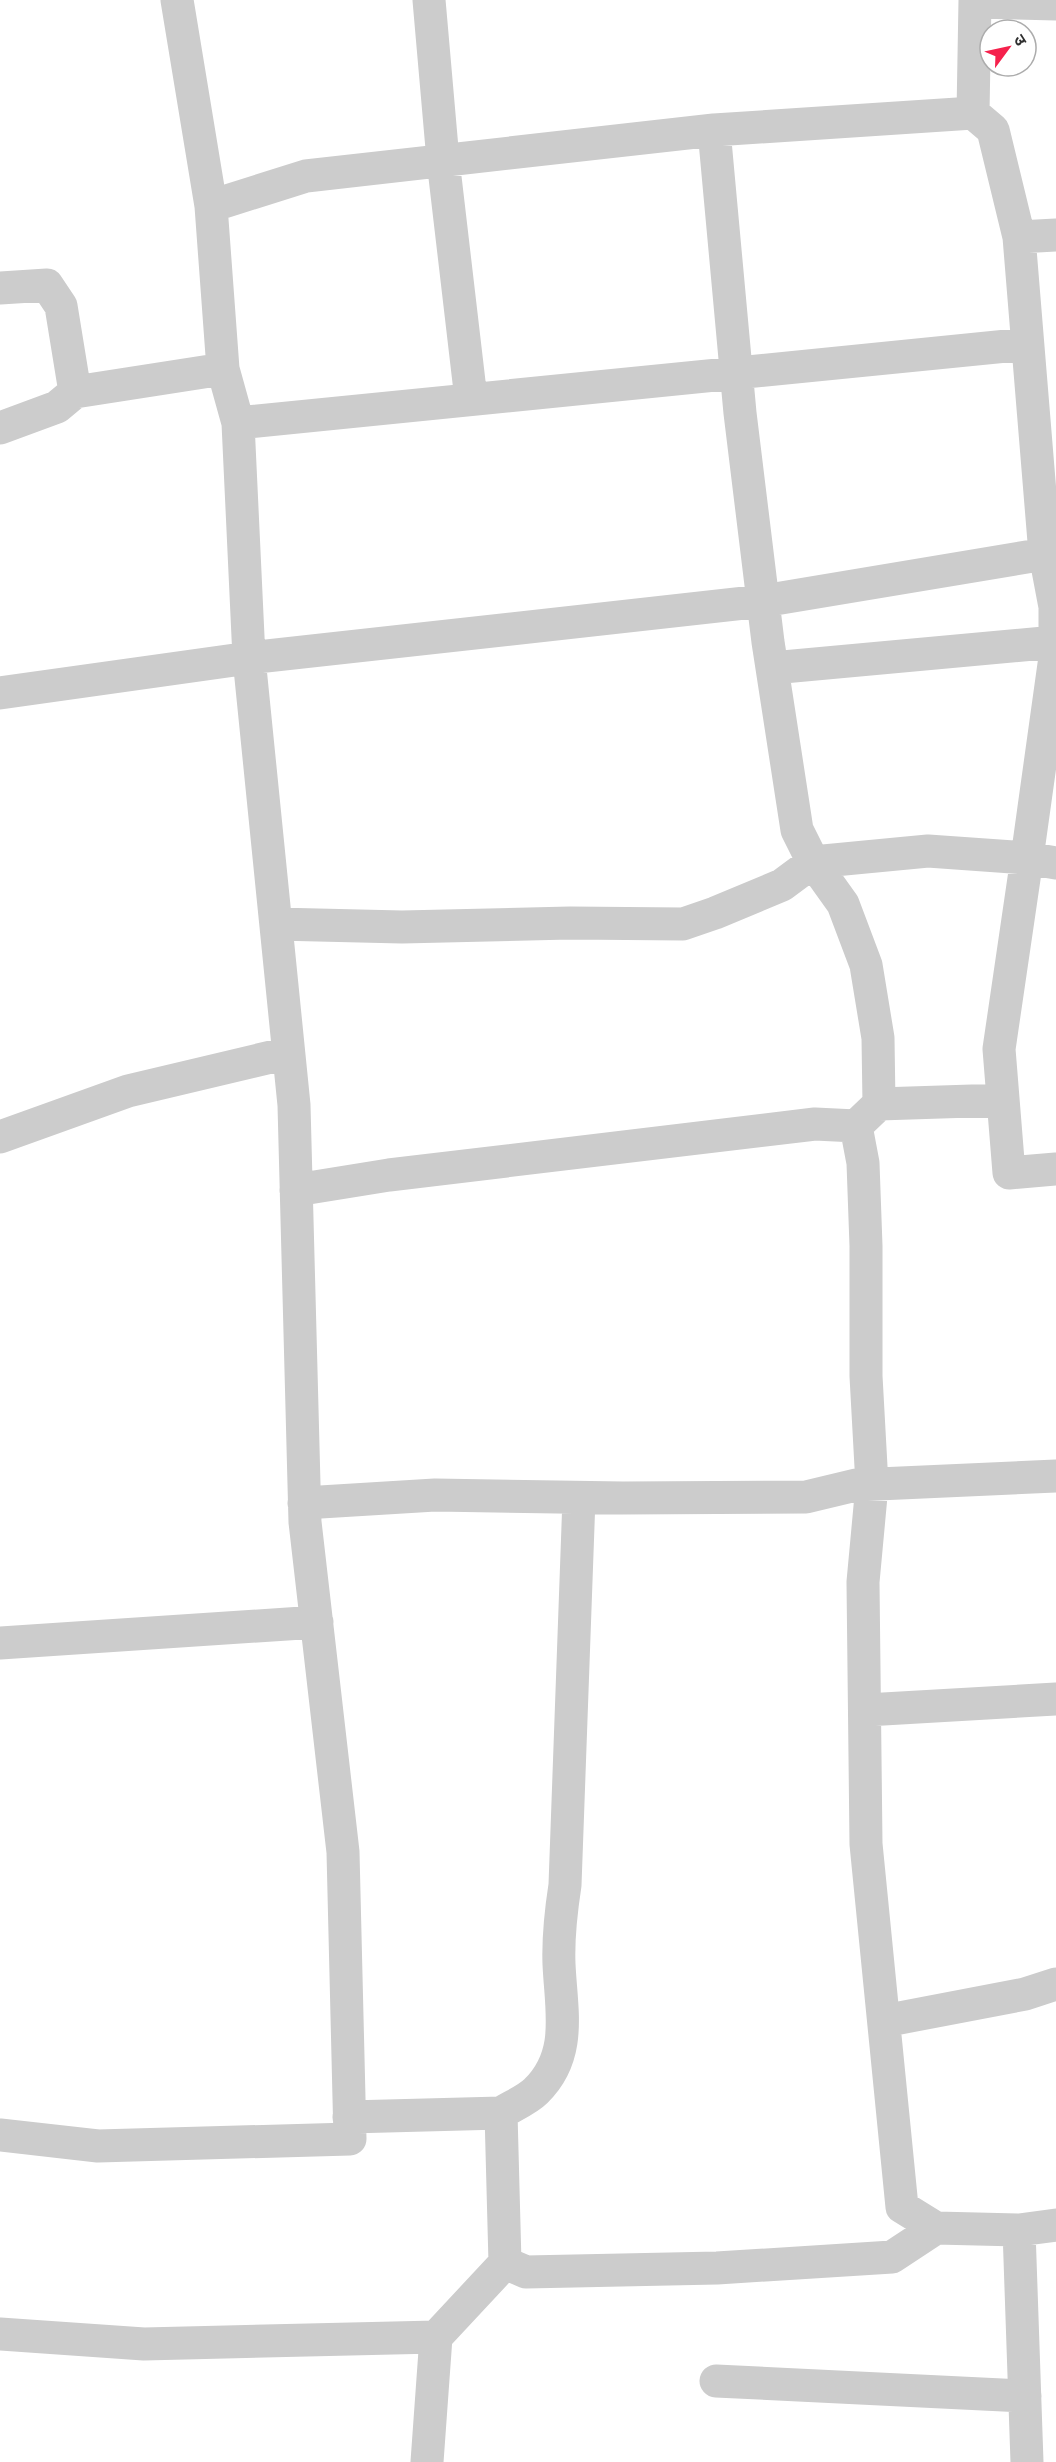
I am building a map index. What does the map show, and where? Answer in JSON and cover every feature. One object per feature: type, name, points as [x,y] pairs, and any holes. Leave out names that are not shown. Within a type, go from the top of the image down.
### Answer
[{"type":"street","points":[[0,2134],[99,2146],[350,2139],[344,1852],[304,1503],[294,1105],[249,658],[238,423],[223,369],[211,206],[177,0]]},
{"type":"street","points":[[429,0],[443,160],[471,399]]},
{"type":"street","points":[[973,113],[975,1],[1056,4]]},
{"type":"street","points":[[211,206],[306,176],[714,130],[973,113],[993,130],[1019,237],[1045,554],[1055,607],[1055,642],[1047,725],[1042,861],[999,1049],[1009,1173],[1056,1169]]},
{"type":"street","points":[[714,130],[736,372],[763,601],[797,830],[813,862],[843,904],[866,965],[878,1038],[863,1163],[866,1246],[866,1376],[872,1485],[863,1582],[866,1844],[902,2207],[936,2228],[1019,2230],[1056,2225]]},
{"type":"street","points":[[1019,237],[1056,235]]},
{"type":"street","points":[[0,288],[47,285],[61,306],[75,392]]},
{"type":"street","points":[[238,423],[1026,344]]},
{"type":"street","points":[[0,428],[57,407],[75,392],[223,369]]},
{"type":"street","points":[[0,693],[249,658],[598,617],[763,601],[1045,554]]},
{"type":"street","points":[[772,668],[1055,642]]},
{"type":"street","points":[[276,924],[402,927],[570,923],[683,924],[782,885],[813,862],[928,851],[1042,861]]},
{"type":"street","points":[[0,1137],[128,1091],[288,1053]]},
{"type":"street","points":[[296,1190],[389,1175],[1003,1100]]},
{"type":"street","points":[[304,1503],[435,1495],[579,1498],[806,1497],[856,1485],[1056,1476]]},
{"type":"street","points":[[350,2117],[501,2113],[536,2092],[551,2072],[562,2047],[560,1927],[564,1885],[579,1498]]},
{"type":"street","points":[[0,1643],[317,1622]]},
{"type":"street","points":[[866,1710],[1056,1699]]},
{"type":"street","points":[[884,2021],[1024,1994],[1056,1984]]},
{"type":"street","points":[[427,2462],[436,2337],[505,2263],[501,2113]]},
{"type":"street","points":[[505,2263],[526,2272],[538,2272],[717,2268],[892,2257],[936,2228]]},
{"type":"street","points":[[1019,2230],[1027,2462]]},
{"type":"street","points":[[0,2334],[144,2344],[436,2337]]},
{"type":"street","points":[[716,2381],[1025,2396]]}]
